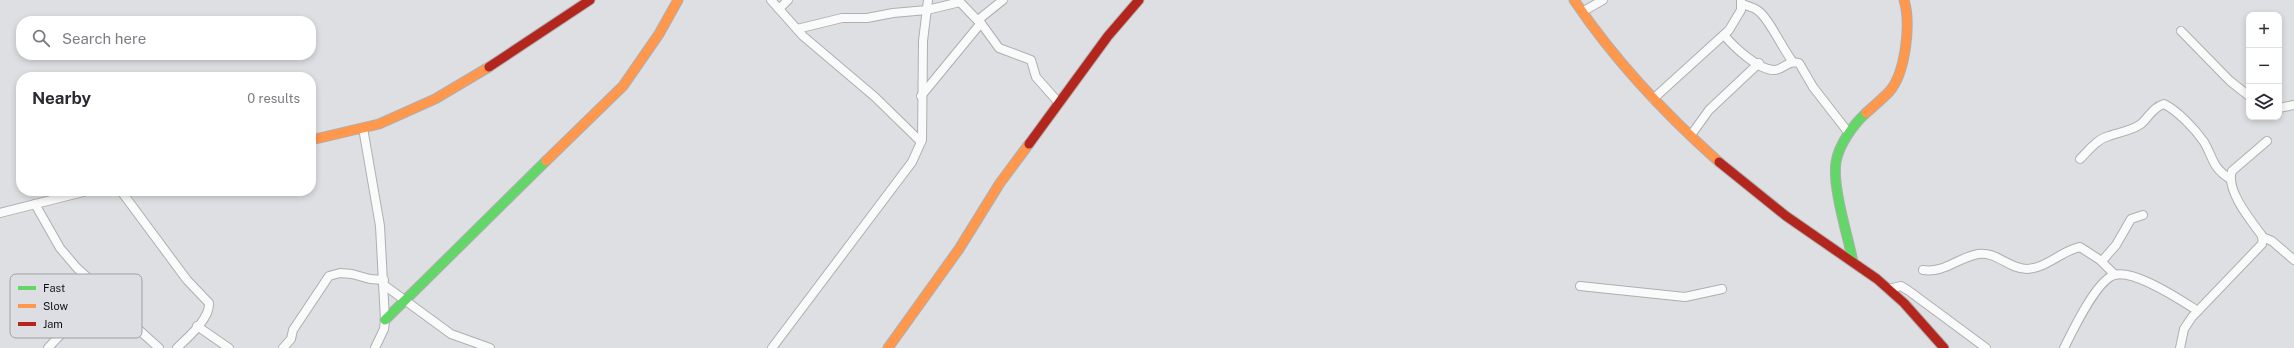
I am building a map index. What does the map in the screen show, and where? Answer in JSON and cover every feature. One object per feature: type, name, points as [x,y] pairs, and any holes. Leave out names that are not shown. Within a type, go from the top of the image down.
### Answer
[{"type":"street","points":[[316,139],[377,125],[420,107],[484,71],[590,0]]},
{"type":"street","points":[[385,320],[405,302],[470,234],[557,152],[623,86],[659,34],[678,0]]},
{"type":"street","points":[[771,0],[797,29],[875,97],[921,142]]},
{"type":"street","points":[[779,9],[788,0]]},
{"type":"street","points":[[772,348],[912,162],[921,142],[923,41],[928,0]]},
{"type":"street","points":[[921,96],[979,22],[1003,0]]},
{"type":"street","points":[[888,348],[959,249],[1000,183],[1108,36],[1139,0]]},
{"type":"street","points":[[1574,0],[1613,54],[1653,99],[1691,135],[1774,207],[1854,262],[1888,289],[1944,348]]},
{"type":"street","points":[[1854,262],[1836,179],[1836,161],[1852,126],[1890,91],[1902,69],[1908,13],[1904,0]]},
{"type":"street","points":[[797,29],[842,18],[867,18],[893,13],[927,10],[959,1],[979,22],[998,48],[1031,60],[1036,77],[1059,103]]},
{"type":"street","points":[[1582,12],[1600,1]]},
{"type":"street","points":[[1653,99],[1724,35],[1737,19],[1742,2],[1758,10],[1766,18],[1782,47],[1793,62],[1802,67],[1813,87],[1848,132]]},
{"type":"street","points":[[2181,31],[2230,81],[2246,94]]},
{"type":"street","points":[[1724,35],[1733,47],[1768,69],[1777,70],[1793,62]]},
{"type":"street","points":[[1691,135],[1714,104],[1759,63]]},
{"type":"street","points":[[2080,159],[2098,142],[2108,136],[2131,129],[2141,124],[2154,108],[2164,104],[2170,107],[2204,143],[2209,156],[2219,171],[2230,179],[2248,218],[2262,237],[2277,245],[2294,260]]},
{"type":"street","points":[[2282,107],[2294,105]]},
{"type":"street","points":[[363,128],[380,226],[384,282],[384,329],[375,348]]},
{"type":"street","points":[[2230,179],[2232,171],[2267,141]]},
{"type":"street","points":[[0,213],[67,196]]},
{"type":"street","points":[[125,196],[187,280],[209,303],[206,313],[197,326],[177,348]]},
{"type":"street","points":[[35,204],[60,248],[83,274]]},
{"type":"street","points":[[2102,261],[2116,245],[2131,219],[2143,215]]},
{"type":"street","points":[[2180,348],[2184,329],[2198,311],[2256,253],[2262,244],[2262,237]]},
{"type":"street","points":[[1923,270],[1941,270],[1978,254],[1992,256],[2011,265],[2033,268],[2080,247],[2102,261],[2115,275],[2149,283],[2176,296],[2198,311]]},
{"type":"street","points":[[283,348],[291,339],[293,330],[329,276],[340,273],[352,274],[384,282],[405,302],[451,334],[490,348]]},
{"type":"street","points":[[2064,348],[2100,286],[2111,276],[2115,275]]},
{"type":"street","points":[[1580,286],[1685,297],[1722,289]]},
{"type":"street","points":[[1888,289],[1901,286],[1986,348]]},
{"type":"street","points":[[197,326],[229,348]]},
{"type":"street","points":[[142,333],[159,348]]},
{"type":"street","points":[[48,348],[57,338]]},
{"type":"traffic: fast","points":[[1853,262],[1838,198],[1835,172],[1840,148],[1848,135],[1866,113]]},
{"type":"traffic: fast","points":[[385,320],[546,161]]},
{"type":"traffic: slow","points":[[546,161],[623,86],[659,34],[678,0]]},
{"type":"traffic: slow","points":[[1574,0],[1606,44],[1641,86],[1679,125],[1719,162]]},
{"type":"traffic: slow","points":[[1866,113],[1889,92],[1900,73],[1906,48],[1907,34],[1904,0]]},
{"type":"traffic: slow","points":[[316,139],[379,124],[435,99],[489,67]]},
{"type":"traffic: slow","points":[[888,348],[959,249],[1000,183],[1029,144]]},
{"type":"traffic: jam","points":[[489,67],[590,0]]},
{"type":"traffic: jam","points":[[1029,144],[1108,36],[1139,0]]},
{"type":"traffic: jam","points":[[1719,162],[1786,216],[1877,279],[1904,303],[1944,348]]}]
